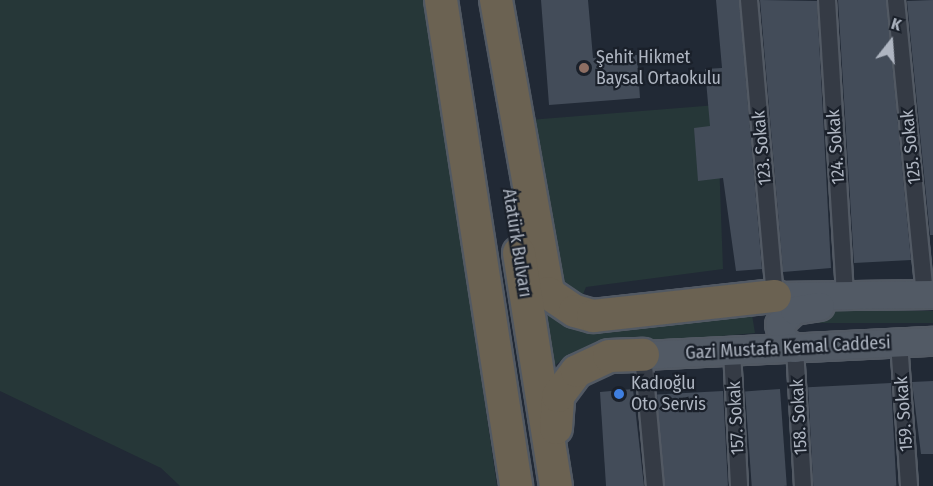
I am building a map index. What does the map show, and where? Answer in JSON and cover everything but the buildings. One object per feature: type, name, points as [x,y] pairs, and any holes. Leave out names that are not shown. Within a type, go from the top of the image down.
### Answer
[{"type":"highway","name":"Atatürk Bulvarı","points":[[441,0],[516,486]]},
{"type":"highway","name":"Atatürk Bulvarı","points":[[481,0],[557,486]]},
{"type":"highway","points":[[496,0],[548,293],[575,311],[592,316],[775,296]]},
{"type":"highway","points":[[557,486],[558,396],[567,381],[596,360],[642,355]]},
{"type":"main road","points":[[775,296],[929,294]]},
{"type":"main road","points":[[795,348],[779,333],[784,315],[846,295]]},
{"type":"main road","name":"Gazi Mustafa Kemal Caddesi","points":[[642,355],[933,340]]},
{"type":"street","name":"123. Sokak","points":[[749,0],[775,296]]},
{"type":"street","name":"124. Sokak","points":[[827,0],[846,295]]},
{"type":"street","name":"125. Sokak","points":[[896,0],[929,294]]},
{"type":"street","name":"159. Sokak","points":[[899,342],[909,486]]},
{"type":"street","name":"158. Sokak","points":[[795,348],[803,486]]},
{"type":"street","name":"157. Sokak","points":[[732,351],[739,486]]},
{"type":"street","points":[[642,355],[655,486]]},
{"type":"shaded area","points":[[0,0],[426,0],[497,486],[180,486],[161,468],[0,391]]},
{"type":"shaded area","points":[[717,105],[723,269],[586,287],[582,297],[557,281],[529,120]]},
{"type":"shaded area","points":[[540,304],[585,328],[752,315],[755,333],[587,348],[566,356],[551,369]]},
{"type":"shaded area","points":[[795,311],[933,311],[933,323],[795,323]]},
{"type":"place","name":"Şehit Hikmet Baysal Ortaokulu","points":[[584,68]]},
{"type":"place","name":"Kadıoğlu Oto Servis","points":[[619,394]]}]
